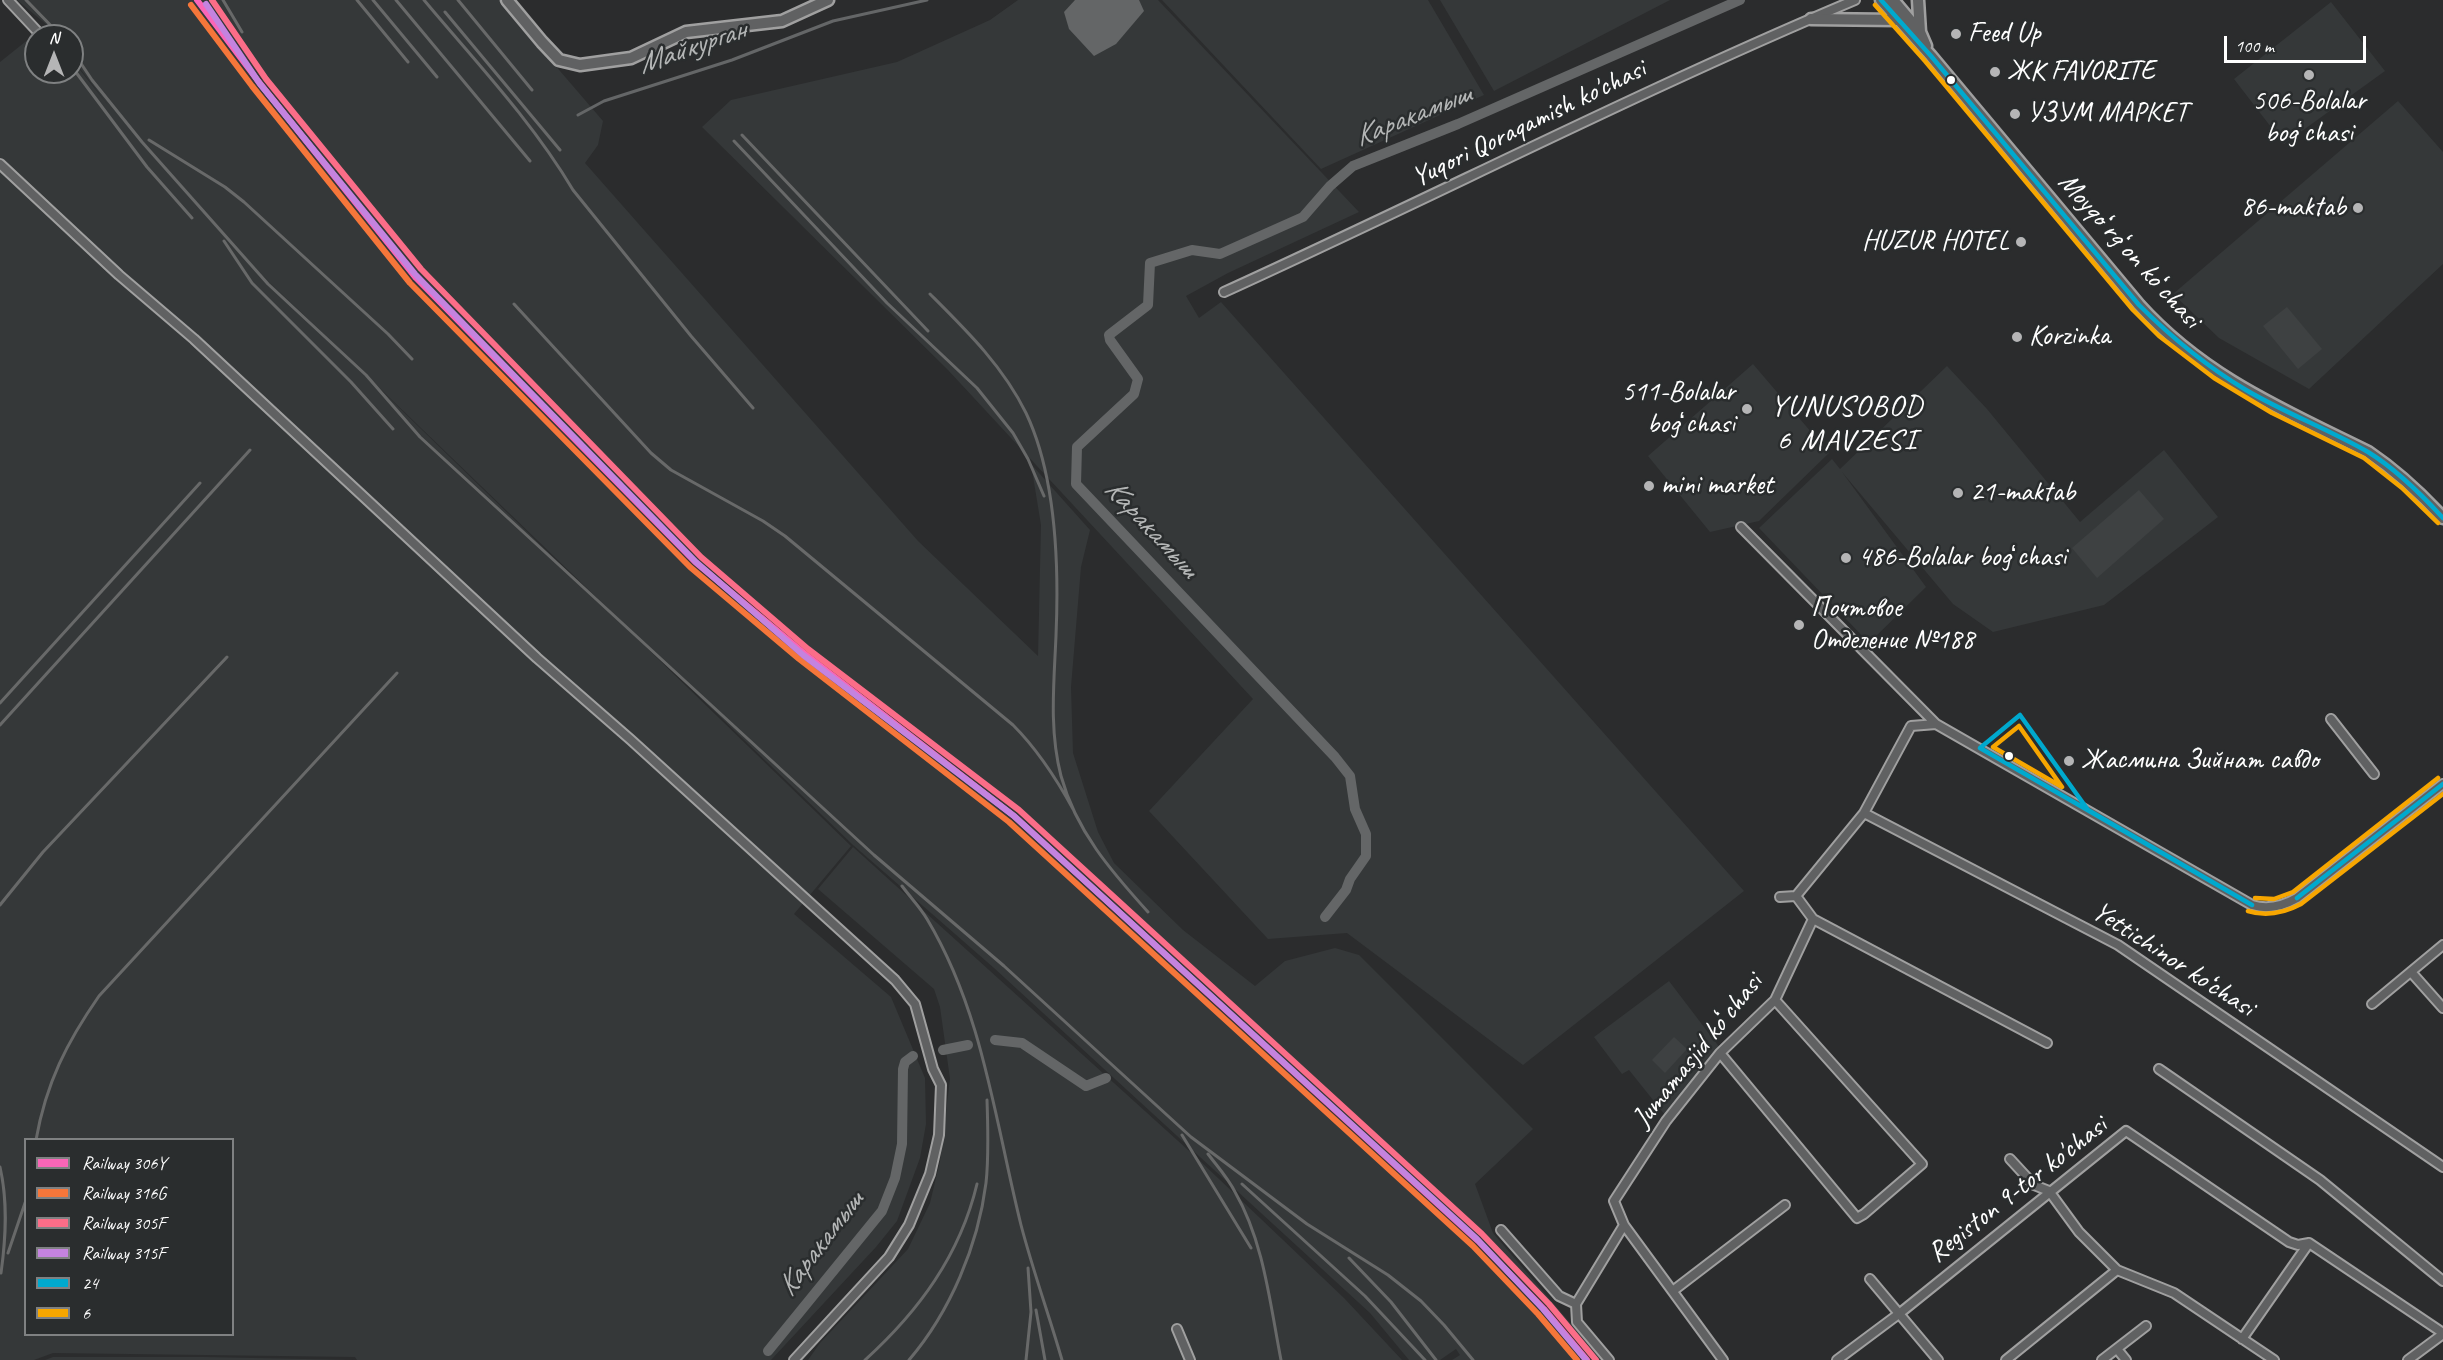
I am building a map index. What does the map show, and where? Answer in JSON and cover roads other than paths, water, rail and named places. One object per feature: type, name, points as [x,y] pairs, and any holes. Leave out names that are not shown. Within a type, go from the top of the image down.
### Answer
[{"type":"main road","points":[[507,0],[560,60],[580,65],[631,58],[686,32],[782,21],[828,0]]},
{"type":"main road","points":[[1881,0],[1931,56]]},
{"type":"main road","points":[[1893,0],[1920,32],[1931,56]]},
{"type":"main road","points":[[1918,0],[1920,32]]},
{"type":"main road","points":[[1811,19],[1899,20]]},
{"type":"main road","name":"Moyqoʻrgʻon koʻchasi","points":[[1931,56],[2042,192],[2139,305],[2174,341],[2207,367],[2245,390],[2368,452],[2385,463],[2443,518]]},
{"type":"street","points":[[8,0],[31,24]]},
{"type":"street","name":"Yuqori Qoraqamish ko'chasi","points":[[1224,292],[1384,219],[1621,104],[1855,0]]},
{"type":"street","points":[[0,164],[119,275],[194,339],[537,658],[632,740],[895,980],[915,1004],[933,1069],[941,1085],[939,1136],[930,1174],[909,1226],[889,1257],[794,1360]]},
{"type":"street","points":[[1741,527],[1936,724],[2252,905],[2263,907],[2280,905],[2297,898],[2443,784]]},
{"type":"street","points":[[2331,719],[2374,774]]},
{"type":"street","points":[[1780,897],[1796,896],[1864,813],[1911,726],[1936,724]]},
{"type":"street","name":"Yettichinor ko‘chasi","points":[[1864,813],[2118,945],[2443,1167]]},
{"type":"street","points":[[1796,896],[1813,919],[2047,1043]]},
{"type":"street","name":"Jumamasjid koʻchasi","points":[[1624,1226],[1614,1201],[1666,1121],[1720,1053],[1775,1000],[1813,919]]},
{"type":"street","points":[[2372,1004],[2443,945]]},
{"type":"street","points":[[2411,972],[2443,1008]]},
{"type":"street","points":[[1720,1053],[1857,1218],[1864,1215],[1922,1164],[1775,1000]]},
{"type":"street","points":[[2159,1069],[2320,1180],[2443,1281]]},
{"type":"street","name":"Registon 9-tor ko'chasi","points":[[1838,1360],[2126,1131],[2289,1242],[2298,1245],[2309,1243],[2443,1334]]},
{"type":"street","points":[[2010,1159],[2034,1185],[2049,1191],[2079,1232],[2117,1270],[2174,1293],[2274,1360]]},
{"type":"street","points":[[1674,1290],[1785,1205]]},
{"type":"street","points":[[1609,1360],[1577,1322],[1576,1304],[1624,1226],[1674,1290],[1723,1360]]},
{"type":"street","points":[[1501,1230],[1559,1296],[1576,1304]]},
{"type":"street","points":[[2242,1339],[2309,1243]]},
{"type":"street","points":[[2006,1360],[2117,1270]]},
{"type":"street","points":[[1870,1279],[1938,1360]]},
{"type":"street","points":[[2102,1360],[2146,1326]]},
{"type":"street","points":[[1177,1329],[1190,1360]]},
{"type":"street","points":[[2408,1360],[2443,1334]]},
{"type":"street","points":[[2117,1348],[2126,1360]]},
{"type":"waterway","name":"Майкурган","points":[[578,115],[604,101],[732,60],[833,21],[927,0]]},
{"type":"waterway","name":"Каракамыш","points":[[1325,917],[1346,890],[1350,879],[1366,856],[1366,834],[1355,809],[1350,776],[1335,757],[1076,484],[1077,447],[1134,394],[1138,379],[1110,340],[1109,335],[1148,305],[1150,263],[1192,250],[1220,254],[1303,217],[1330,186],[1353,166],[1458,124],[1740,0]]},
{"type":"waterway","name":"Каракамыш","points":[[995,1040],[1022,1043],[1086,1086],[1106,1078]]},
{"type":"waterway","name":"Каракамыш","points":[[943,1050],[968,1045]]},
{"type":"waterway","name":"Каракамыш","points":[[768,1351],[882,1211],[895,1178],[902,1144],[903,1069],[905,1062],[913,1056]]},
{"type":"railway","points":[[26,0],[49,24]]},
{"type":"railway","points":[[223,0],[242,32]]},
{"type":"railway","points":[[357,0],[408,62]]},
{"type":"railway","points":[[373,0],[437,77]]},
{"type":"railway","points":[[396,0],[530,161]]},
{"type":"railway","points":[[424,0],[540,140],[573,190],[691,336],[753,408]]},
{"type":"railway","points":[[458,0],[532,90]]},
{"type":"railway","points":[[445,12],[560,150]]},
{"type":"railway","points":[[84,68],[142,142],[268,284],[366,375],[420,437],[874,855],[1004,966],[1191,1137],[1307,1224],[1388,1275],[1421,1301],[1473,1360]]},
{"type":"railway","points":[[84,83],[147,167],[192,218]]},
{"type":"railway","points":[[742,135],[928,331]]},
{"type":"railway","points":[[149,140],[225,187],[244,202],[388,334],[412,359]]},
{"type":"railway","points":[[734,141],[887,303],[977,388],[1013,433],[1028,459],[1044,496]]},
{"type":"railway","points":[[224,241],[252,283],[351,382],[393,429]]},
{"type":"railway","points":[[930,294],[995,364],[1017,396],[1036,438],[1049,493],[1056,552],[1054,724],[1061,776],[1085,832],[1108,865],[1148,912]]},
{"type":"railway","points":[[514,304],[651,453],[671,470],[763,521],[785,536],[1013,725],[1031,744],[1073,809]]},
{"type":"railway","points":[[0,725],[250,450]]},
{"type":"railway","points":[[0,703],[200,483]]},
{"type":"railway","points":[[0,905],[43,852],[227,657]]},
{"type":"railway","points":[[36,1138],[40,1119],[59,1064],[99,996],[397,673]]},
{"type":"railway","points":[[902,886],[924,915],[962,991],[995,1107],[1021,1225],[1062,1360]]},
{"type":"railway","points":[[909,1360],[924,1341],[949,1300],[969,1254],[986,1183],[987,1100]]},
{"type":"railway","points":[[1182,1135],[1251,1248]]},
{"type":"railway","points":[[1208,1154],[1232,1187],[1253,1231],[1265,1274],[1281,1360]]},
{"type":"railway","points":[[0,1167],[5,1220],[1,1273]]},
{"type":"railway","points":[[865,1360],[903,1322],[935,1280],[960,1235],[977,1184]]},
{"type":"railway","points":[[1242,1184],[1365,1296],[1425,1360]]},
{"type":"railway","points":[[8,1253],[24,1206]]},
{"type":"railway","points":[[1349,1258],[1391,1302],[1436,1360]]},
{"type":"railway","points":[[1026,1360],[1031,1312],[1028,1268]]},
{"type":"railway","points":[[1036,1310],[1045,1360]]},
{"type":"rail line","name":"306Y","points":[[197,0],[258,81],[416,278],[695,562],[804,653],[1014,816],[1478,1241],[1544,1309],[1587,1360]]},
{"type":"rail line","name":"305F","points":[[212,0],[266,79],[421,269],[701,557],[808,649],[1019,810],[1482,1234],[1549,1304],[1596,1360]]},
{"type":"rail line","name":"315F","points":[[206,4],[260,84],[415,274],[696,562],[803,655],[1014,816],[1477,1239],[1543,1309],[1586,1360]]},
{"type":"rail line","name":"316G","points":[[191,5],[252,86],[410,283],[690,567],[799,659],[1009,822],[1473,1246],[1538,1314],[1577,1360]]},
{"type":"place","name":"Feed Up","points":[[1956,34]]},
{"type":"place","name":"ЖК FAVORITE","points":[[1995,72]]},
{"type":"place","name":"506-Bolalar bogʻchasi","points":[[2309,75]]},
{"type":"place","name":"УЗУМ МАРКЕТ","points":[[2015,114]]},
{"type":"place","name":"86-maktab","points":[[2358,208]]},
{"type":"place","name":"HUZUR HOTEL","points":[[2021,242]]},
{"type":"place","name":"Korzinka","points":[[2017,337]]},
{"type":"place","name":"511-Bolalar bogʻchasi","points":[[1747,409]]},
{"type":"place","name":"mini market","points":[[1649,486]]},
{"type":"place","name":"21-maktab","points":[[1958,493]]},
{"type":"place","name":"486-Bolalar bogʻchasi","points":[[1846,558]]},
{"type":"place","name":"Почтовое Отделение №188","points":[[1799,625]]},
{"type":"place","name":"Жасмина Зийнат савдо","points":[[2069,761]]},
{"type":"district","name":"YUNUSOBOD 6 MAVZESI","points":[[1847,424]]}]
